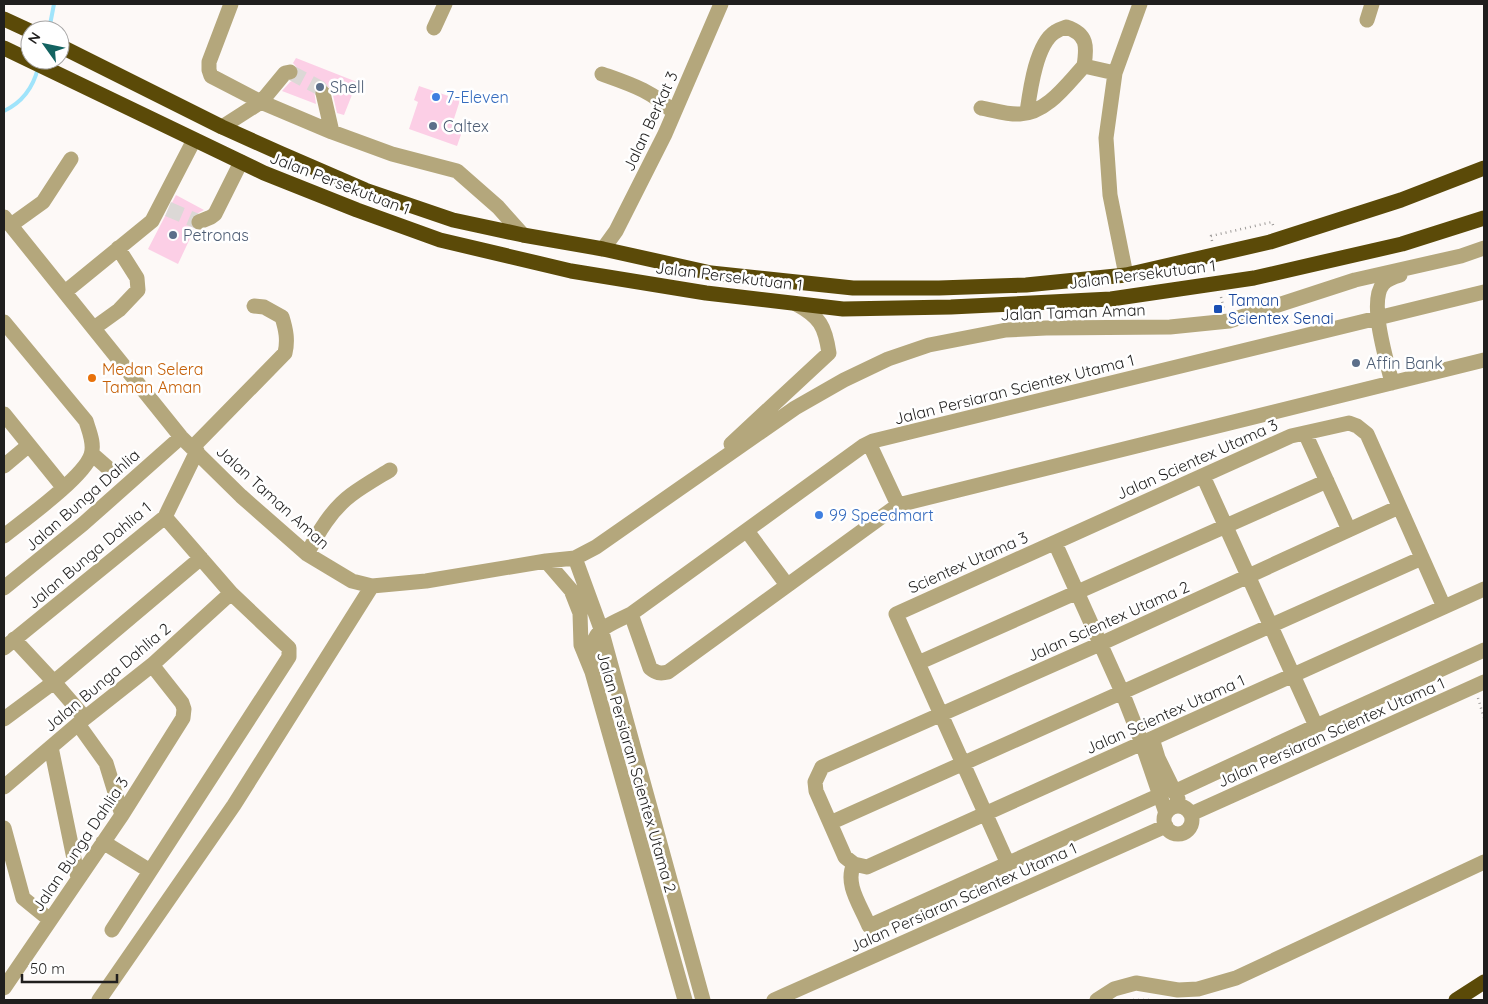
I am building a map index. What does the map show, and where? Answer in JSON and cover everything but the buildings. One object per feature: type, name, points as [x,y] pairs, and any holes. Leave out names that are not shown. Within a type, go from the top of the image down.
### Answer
[{"type":"highway","points":[[4,19],[20,26]]},
{"type":"highway","name":"Jalan Persekutuan 1","points":[[4,48],[241,162],[347,206],[440,240],[571,271],[706,293],[843,309],[950,307],[1111,299],[1254,278],[1402,244],[1484,218]]},
{"type":"highway","name":"Jalan Persekutuan 1","points":[[70,51],[222,126],[365,190],[454,220],[710,272],[852,288],[1026,285],[1126,275],[1270,242],[1401,200],[1484,168]]},
{"type":"highway","points":[[1456,1000],[1484,982]]},
{"type":"street","points":[[231,4],[208,62],[208,70],[211,76],[261,102],[332,132],[392,154],[457,171],[498,207],[522,235]]},
{"type":"street","points":[[434,28],[445,4]]},
{"type":"street","name":"Jalan Berkat 3","points":[[603,249],[616,231],[674,113],[721,4]]},
{"type":"street","points":[[1126,275],[1110,195],[1106,138],[1115,73],[1140,4]]},
{"type":"street","points":[[1367,20],[1372,4]]},
{"type":"street","points":[[981,108],[1020,114],[1040,109],[1056,96],[1084,66],[1087,47],[1078,33],[1066,27],[1055,32],[1043,49],[1033,75],[1027,112]]},
{"type":"street","points":[[1084,66],[1115,73]]},
{"type":"street","points":[[222,126],[261,102],[285,74],[290,72]]},
{"type":"street","points":[[602,74],[648,92],[663,101],[674,113]]},
{"type":"street","points":[[323,93],[332,132]]},
{"type":"street","points":[[64,292],[152,221],[164,206],[194,140]]},
{"type":"street","points":[[6,221],[43,202],[71,159]]},
{"type":"street","points":[[199,222],[215,214],[241,162]]},
{"type":"street","name":"Jalan Taman Aman","points":[[6,221],[181,437],[194,450],[307,554],[352,581],[372,586],[426,581],[575,558],[596,547],[795,408],[888,359],[929,345],[1006,330],[1170,326],[1229,321],[1355,280],[1461,256],[1484,248]]},
{"type":"street","points":[[94,328],[119,310],[138,290],[138,278],[118,248]]},
{"type":"street","points":[[1392,383],[1377,318],[1382,285],[1391,277],[1461,256]]},
{"type":"street","name":"Jalan Persiaran Scientex Utama 1","points":[[601,628],[631,614],[863,446],[870,443],[1484,292]]},
{"type":"street","name":"Jalan Taman Aman","points":[[691,480],[829,353],[827,336],[819,320],[812,312],[792,302]]},
{"type":"street","name":"Jalan Bunga Dahlia 1","points":[[9,643],[165,517],[194,450],[285,353],[288,342],[282,317],[269,309],[254,306]]},
{"type":"street","points":[[4,322],[86,421],[92,444],[92,454],[80,474],[4,536]]},
{"type":"street","points":[[631,614],[650,668],[662,674],[668,672],[898,505],[1484,360]]},
{"type":"street","points":[[4,414],[64,487]]},
{"type":"street","name":"Jalan Scientex Utama 3","points":[[1055,543],[1291,436],[1349,423],[1357,426],[1367,434],[1399,507]]},
{"type":"street","points":[[1306,433],[1349,530]]},
{"type":"street","name":"Jalan Bunga Dahlia","points":[[4,588],[83,524],[181,437]]},
{"type":"street","points":[[870,443],[898,505]]},
{"type":"street","points":[[4,466],[29,445]]},
{"type":"street","points":[[92,454],[108,468]]},
{"type":"street","points":[[307,554],[319,532],[349,496],[390,470]]},
{"type":"street","points":[[1204,476],[1316,726]]},
{"type":"street","points":[[1008,864],[918,663],[1327,481]]},
{"type":"street","points":[[1399,507],[1444,607]]},
{"type":"street","name":"Jalan Scientex Utama 2","points":[[830,823],[816,791],[815,782],[822,766],[1100,644],[1399,507]]},
{"type":"street","points":[[112,930],[289,657],[289,648],[231,593],[165,517]]},
{"type":"street","points":[[747,530],[787,586]]},
{"type":"street","points":[[1055,543],[1122,692],[1147,741],[1167,794],[1166,819],[1172,833],[1186,832],[1192,824],[1186,810],[1167,794]]},
{"type":"street","name":"Scientex Utama 3","points":[[918,663],[896,614],[1055,543]]},
{"type":"street","points":[[4,719],[54,682],[201,558]]},
{"type":"street","name":"Jalan Persiaran Scientex Utama 2","points":[[575,558],[601,628],[703,1000]]},
{"type":"street","points":[[1422,558],[830,823],[845,857],[856,865],[849,873],[850,883],[869,926],[1167,794],[1484,650]]},
{"type":"street","name":"Jalan Persiaran Scientex Utama 2","points":[[546,561],[571,590],[580,613],[581,645],[592,672],[684,1000]]},
{"type":"street","points":[[99,1000],[234,805],[372,586]]},
{"type":"street","name":"Jalan Scientex Utama 1","points":[[856,865],[867,867],[1484,589]]},
{"type":"street","name":"Jalan Bunga Dahlia 2","points":[[4,787],[152,665],[231,593]]},
{"type":"street","points":[[592,672],[591,648],[601,628]]},
{"type":"street","points":[[9,643],[54,682],[82,721],[106,763],[122,815]]},
{"type":"street","name":"Jalan Bunga Dahlia 3","points":[[4,988],[122,815],[183,718],[184,709],[182,703],[152,665]]},
{"type":"street","name":"Jalan Persiaran Scientex Utama 1","points":[[774,1000],[1166,819],[1173,807],[1186,810],[1479,685]]},
{"type":"street","points":[[52,747],[78,878]]},
{"type":"street","points":[[4,828],[23,898],[50,920]]},
{"type":"street","points":[[103,842],[150,871]]},
{"type":"street","points":[[1097,1000],[1114,988],[1136,983],[1178,990],[1198,989],[1236,978],[1484,862]]},
{"type":"path","points":[[1211,236],[1272,222]]},
{"type":"path","points":[[1479,685],[1484,718]]},
{"type":"waterway","points":[[51,20],[54,4]]},
{"type":"waterway","points":[[4,111],[22,99],[30,88],[37,70]]},
{"type":"tunnel","points":[[290,72],[320,88],[323,93]]},
{"type":"tunnel","points":[[168,209],[199,222]]},
{"type":"place","name":"Shell","points":[[320,87]]},
{"type":"place","name":"7-Eleven","points":[[436,97]]},
{"type":"place","name":"Caltex","points":[[433,126]]},
{"type":"place","name":"Petronas","points":[[173,235]]},
{"type":"place","name":"Taman Scientex Senai","points":[[1218,309]]},
{"type":"place","name":"Affin Bank","points":[[1356,363]]},
{"type":"place","name":"Medan Selera Taman Aman","points":[[92,378]]},
{"type":"place","name":"99 Speedmart","points":[[819,515]]}]
